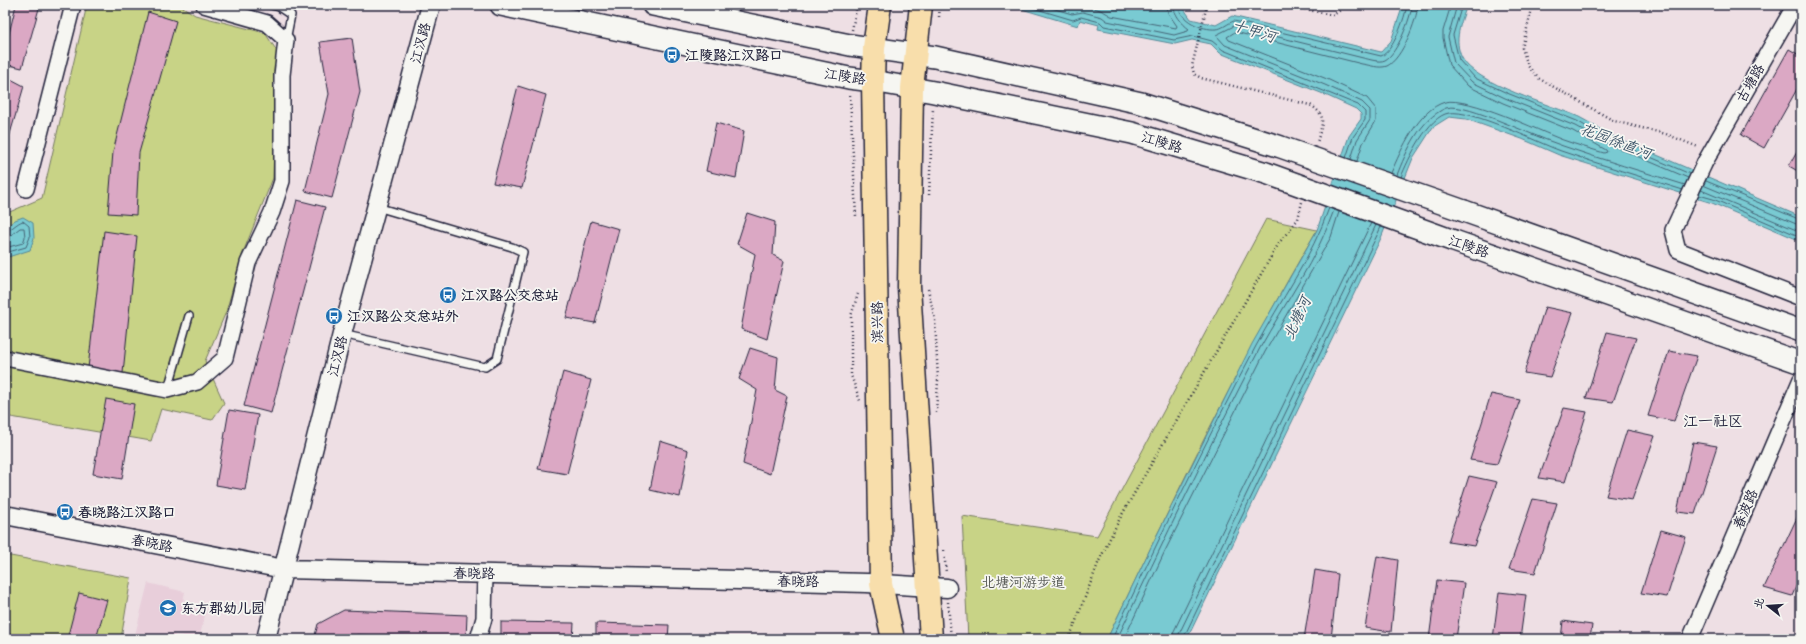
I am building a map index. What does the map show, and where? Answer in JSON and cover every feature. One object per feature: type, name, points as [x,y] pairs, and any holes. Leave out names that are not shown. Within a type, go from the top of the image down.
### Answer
[{"type":"main road","name":"江陵路","points":[[501,5],[849,78],[873,80],[1132,133],[1266,173],[1801,363]]},
{"type":"main road","points":[[654,5],[850,45],[934,57],[1141,104],[1278,146],[1801,331]]},
{"type":"main road","name":"滨兴路","points":[[880,5],[874,48],[873,80],[881,584],[892,639]]},
{"type":"main road","points":[[921,5],[912,88],[909,287],[938,587],[931,639]]},
{"type":"street","points":[[26,189],[74,5]]},
{"type":"street","points":[[5,358],[167,390],[197,382],[225,358],[248,263],[272,212],[282,181],[282,75],[286,40],[266,23],[204,5]]},
{"type":"street","name":"江汉路","points":[[266,639],[342,334],[431,5]]},
{"type":"street","name":"古塘路","points":[[1795,5],[1707,157],[1673,230],[1678,250],[1801,298]]},
{"type":"street","name":"春波路","points":[[1690,639],[1801,379]]},
{"type":"street","name":"春晓路","points":[[5,515],[284,568],[881,584],[938,587]]},
{"type":"street","points":[[478,639],[484,618],[485,574]]},
{"type":"lane","points":[[271,5],[279,7],[291,15],[286,40]]},
{"type":"lane","points":[[342,334],[485,367],[497,359],[523,252],[512,246],[376,207]]},
{"type":"lane","points":[[167,390],[190,316]]},
{"type":"path","points":[[938,24],[940,5]]},
{"type":"path","points":[[1208,5],[1192,66],[1194,74],[1201,78],[1310,105],[1319,110],[1323,119],[1315,150]]},
{"type":"path","points":[[1285,5],[1333,15],[1341,10],[1343,5]]},
{"type":"path","points":[[1533,5],[1522,48],[1528,66],[1538,78],[1614,121],[1666,134],[1707,157]]},
{"type":"path","points":[[929,202],[934,92]]},
{"type":"path","points":[[1069,639],[1099,561],[1120,518],[1279,243],[1298,219],[1304,196]]},
{"type":"path","points":[[927,287],[935,319],[938,381],[935,417]]},
{"type":"path","points":[[944,549],[938,587],[951,639]]},
{"type":"shaded area","name":"东方郡幼儿园","points":[[148,583],[185,592],[182,605],[206,611],[199,639],[175,634],[174,639],[134,639]]},
{"type":"green space","points":[[87,5],[180,5],[195,15],[265,33],[277,51],[273,178],[242,255],[226,312],[205,361],[224,403],[212,420],[161,409],[151,441],[5,416],[5,214],[42,198]]},
{"type":"green space","name":"北塘河游步道","points":[[1266,219],[1317,230],[1288,280],[1234,381],[1107,639],[968,639],[962,516],[1097,536]]},
{"type":"green space","points":[[5,555],[131,578],[121,639],[5,639]]},
{"type":"water","points":[[1014,5],[1175,5],[1182,6],[1191,19],[1216,25],[1232,16],[1381,52],[1391,41],[1403,5],[1467,5],[1462,18],[1458,45],[1462,58],[1470,68],[1498,85],[1515,93],[1579,117],[1608,134],[1801,217],[1801,241],[1712,203],[1559,155],[1522,139],[1466,119],[1449,117],[1433,127],[1413,158],[1381,238],[1187,639],[1107,639],[1252,344],[1317,230],[1349,136],[1361,119],[1361,114],[1356,109],[1321,93],[1220,53],[1211,44],[1192,40],[1175,44],[1098,29],[1099,25],[1080,20],[1078,26],[1025,10]]},
{"type":"water","points":[[23,217],[33,223],[34,238],[30,250],[5,258],[5,228],[15,220]]},
{"type":"building","points":[[16,5],[40,5],[22,68],[5,64],[5,50]]},
{"type":"building","points":[[148,12],[176,21],[139,153],[136,215],[108,213],[113,152]]},
{"type":"building","points":[[352,38],[360,92],[332,198],[305,191],[329,94],[320,42]]},
{"type":"building","points":[[1789,49],[1801,56],[1801,82],[1764,148],[1741,135]]},
{"type":"building","points":[[5,76],[24,86],[5,151]]},
{"type":"building","points":[[518,86],[546,95],[522,188],[493,183]]},
{"type":"building","points":[[716,123],[744,131],[736,178],[706,171]]},
{"type":"building","points":[[1801,145],[1801,173],[1789,166]]},
{"type":"building","points":[[297,200],[325,207],[271,413],[244,406]]},
{"type":"building","points":[[747,213],[775,222],[773,255],[784,261],[767,339],[741,329],[755,254],[737,244]]},
{"type":"building","points":[[591,221],[619,229],[595,323],[566,318]]},
{"type":"building","points":[[104,231],[137,236],[123,373],[88,368]]},
{"type":"building","points":[[1545,307],[1573,313],[1550,377],[1524,373]]},
{"type":"building","points":[[1607,332],[1636,338],[1613,402],[1586,398]]},
{"type":"building","points":[[750,348],[778,357],[775,390],[787,396],[770,474],[743,464],[757,390],[739,379]]},
{"type":"building","points":[[1669,351],[1697,356],[1674,421],[1648,416]]},
{"type":"building","points":[[563,372],[591,380],[567,474],[538,469]]},
{"type":"building","points":[[5,376],[9,376],[5,401]]},
{"type":"building","points":[[1491,394],[1520,400],[1497,464],[1470,460]]},
{"type":"building","points":[[106,399],[134,404],[122,479],[93,474]]},
{"type":"building","points":[[1564,408],[1587,412],[1565,482],[1539,478]]},
{"type":"building","points":[[229,410],[258,415],[245,490],[216,485]]},
{"type":"building","points":[[1627,430],[1655,436],[1632,500],[1606,496]]},
{"type":"building","points":[[660,441],[688,450],[680,497],[650,490]]},
{"type":"building","points":[[1693,442],[1717,446],[1695,514],[1677,512]]},
{"type":"building","points":[[1469,476],[1497,482],[1474,546],[1448,542]]},
{"type":"building","points":[[1533,499],[1557,503],[1535,573],[1509,569]]},
{"type":"building","points":[[1801,509],[1801,575],[1792,596],[1764,588]]},
{"type":"building","points":[[1661,530],[1686,537],[1667,597],[1641,593]]},
{"type":"building","points":[[1377,556],[1398,560],[1391,632],[1365,628]]},
{"type":"building","points":[[1315,570],[1338,574],[1331,639],[1304,639]]},
{"type":"building","points":[[1437,580],[1464,583],[1456,639],[1429,639]]},
{"type":"building","points":[[1499,592],[1526,595],[1520,639],[1493,639]]},
{"type":"building","points":[[79,593],[107,600],[96,639],[67,639]]},
{"type":"building","points":[[344,610],[467,615],[466,639],[357,635],[352,639],[314,639],[318,624]]},
{"type":"building","points":[[1563,621],[1592,625],[1590,639],[1561,639]]},
{"type":"building","points":[[501,622],[574,623],[573,639],[501,639]]},
{"type":"building","points":[[596,623],[669,625],[668,639],[596,639]]},
{"type":"place","name":"江陵路江汉路口","points":[[672,55]]},
{"type":"place","name":"江汉路公交总站","points":[[448,295]]},
{"type":"place","name":"江汉路公交总站外","points":[[334,316]]},
{"type":"place","name":"春晓路江汉路口","points":[[65,512]]},
{"type":"place","name":"东方郡幼儿园","points":[[168,608]]},
{"type":"district","name":"江一社区","points":[[1713,421]]},
{"type":"water label","name":"十甲河","points":[[1254,31]]},
{"type":"water label","name":"花园徐直河","points":[[1616,141]]},
{"type":"water label","name":"北塘河","points":[[1297,318]]}]
